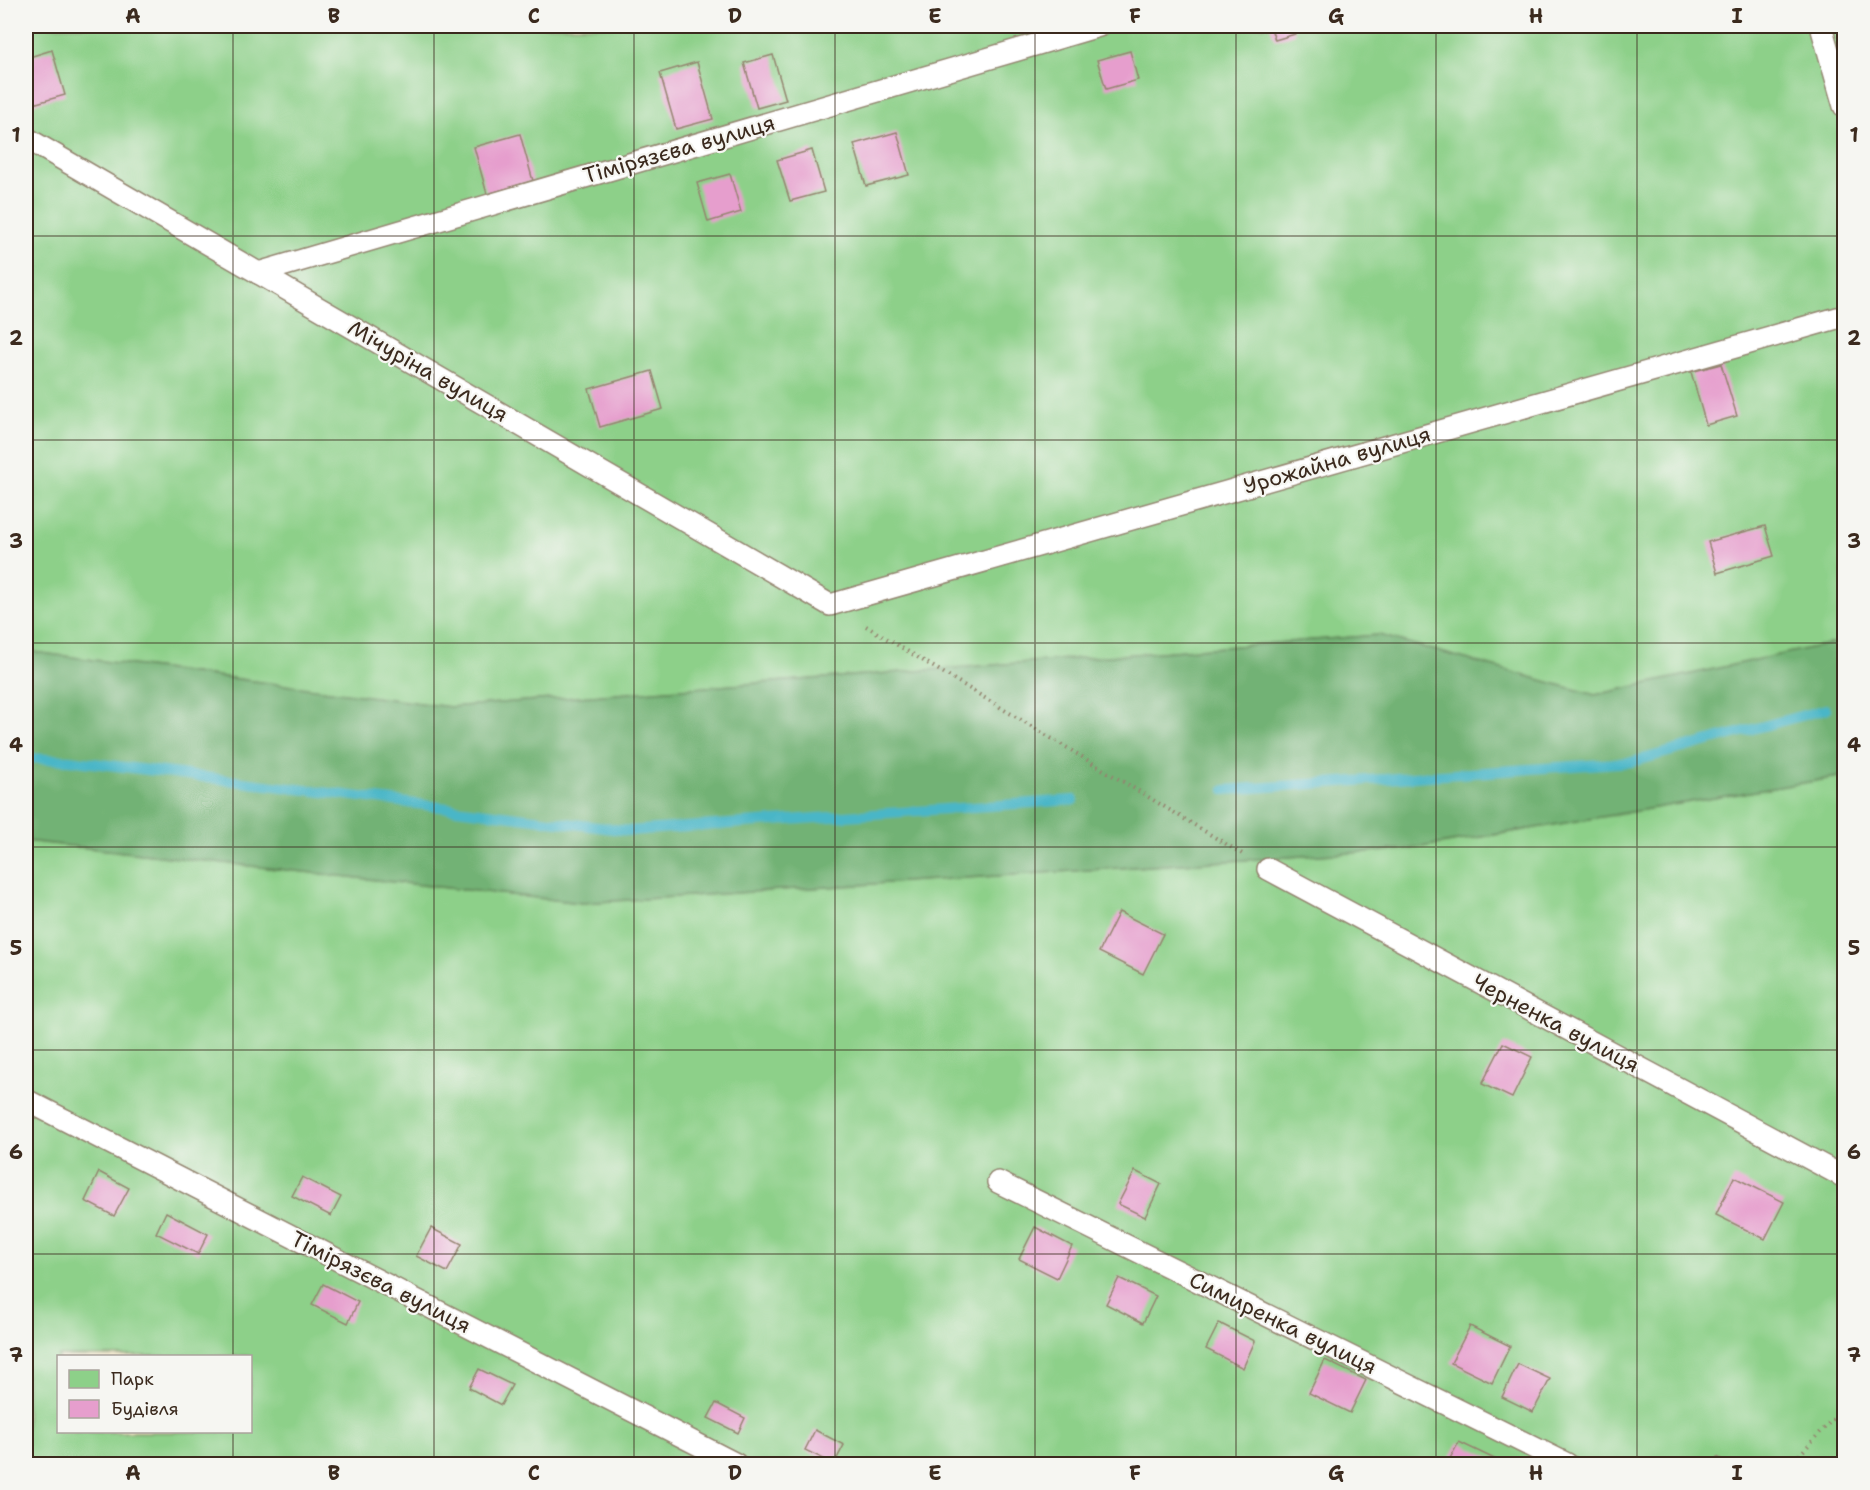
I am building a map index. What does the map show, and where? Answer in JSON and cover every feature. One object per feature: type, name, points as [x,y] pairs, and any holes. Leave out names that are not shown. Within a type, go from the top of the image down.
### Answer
[{"type":"lane","name":"Тімірязєва вулиця","points":[[258,273],[1099,26]]},
{"type":"lane","points":[[1821,26],[1845,106]]},
{"type":"lane","name":"Мічуріна вулиця","points":[[26,138],[830,604]]},
{"type":"lane","name":"Урожайна вулиця","points":[[830,604],[1845,316]]},
{"type":"lane","name":"Черненка вулиця","points":[[1268,869],[1845,1177]]},
{"type":"lane","name":"Тімірязєва вулиця","points":[[26,1100],[736,1464]]},
{"type":"lane","name":"Симиренка вулиця","points":[[998,1182],[1567,1464]]},
{"type":"path","points":[[830,604],[1268,869]]},
{"type":"path","points":[[1791,1464],[1845,1407]]},
{"type":"green space","points":[[26,26],[1844,26],[1843,641],[1595,695],[1379,635],[450,707],[26,651]]},
{"type":"green space","points":[[1379,635],[1595,695],[1843,641],[1844,635],[1844,776],[1410,849],[582,903],[26,841],[26,651],[450,707]]},
{"type":"green space","points":[[1844,776],[1844,1464],[26,1464],[26,841],[582,903],[1410,849]]},
{"type":"building","points":[[1270,26],[1292,26],[1295,34],[1275,40]]},
{"type":"building","points":[[52,50],[65,95],[26,106],[26,58]]},
{"type":"building","points":[[1130,51],[1138,80],[1106,89],[1097,60]]},
{"type":"building","points":[[773,55],[786,100],[757,108],[744,63]]},
{"type":"building","points":[[697,62],[713,119],[676,129],[660,73]]},
{"type":"building","points":[[897,132],[909,175],[866,186],[854,144]]},
{"type":"building","points":[[520,134],[533,181],[487,194],[474,147]]},
{"type":"building","points":[[812,150],[824,192],[790,201],[777,160]]},
{"type":"building","points":[[730,174],[741,212],[708,222],[697,183]]},
{"type":"building","points":[[1721,364],[1737,416],[1706,425],[1691,372]]},
{"type":"building","points":[[652,371],[663,409],[600,427],[589,389]]},
{"type":"building","points":[[1765,526],[1774,556],[1717,573],[1708,542]]},
{"type":"building","points":[[1119,912],[1163,934],[1143,974],[1099,952]]},
{"type":"building","points":[[1503,1043],[1532,1057],[1512,1098],[1482,1084]]},
{"type":"building","points":[[1135,1171],[1161,1184],[1145,1217],[1118,1204]]},
{"type":"building","points":[[99,1172],[129,1188],[114,1216],[85,1201]]},
{"type":"building","points":[[302,1177],[341,1197],[331,1216],[292,1196]]},
{"type":"building","points":[[1734,1177],[1784,1202],[1765,1239],[1716,1215]]},
{"type":"building","points":[[166,1212],[208,1234],[198,1254],[156,1233]]},
{"type":"building","points":[[1035,1227],[1072,1246],[1057,1278],[1019,1259]]},
{"type":"building","points":[[431,1228],[462,1244],[447,1272],[416,1256]]},
{"type":"building","points":[[1119,1278],[1156,1296],[1143,1323],[1106,1304]]},
{"type":"building","points":[[323,1284],[358,1302],[348,1323],[312,1305]]},
{"type":"building","points":[[1219,1323],[1255,1341],[1243,1368],[1206,1349]]},
{"type":"building","points":[[1470,1326],[1510,1346],[1492,1383],[1451,1363]]},
{"type":"building","points":[[1325,1360],[1366,1380],[1350,1413],[1309,1393]]},
{"type":"building","points":[[1518,1364],[1550,1379],[1533,1412],[1502,1397]]},
{"type":"building","points":[[479,1369],[512,1385],[501,1405],[469,1388]]},
{"type":"building","points":[[716,1403],[745,1418],[738,1433],[708,1418]]},
{"type":"building","points":[[815,1430],[844,1445],[834,1464],[805,1450]]},
{"type":"building","points":[[1459,1442],[1505,1464],[1447,1464]]},
{"type":"building","points":[[1717,1457],[1731,1464],[1713,1464]]},
{"type":"waterway","points":[[1225,790],[1632,762],[1826,709]]},
{"type":"waterway","points":[[26,758],[69,760],[629,831],[1074,800]]}]
